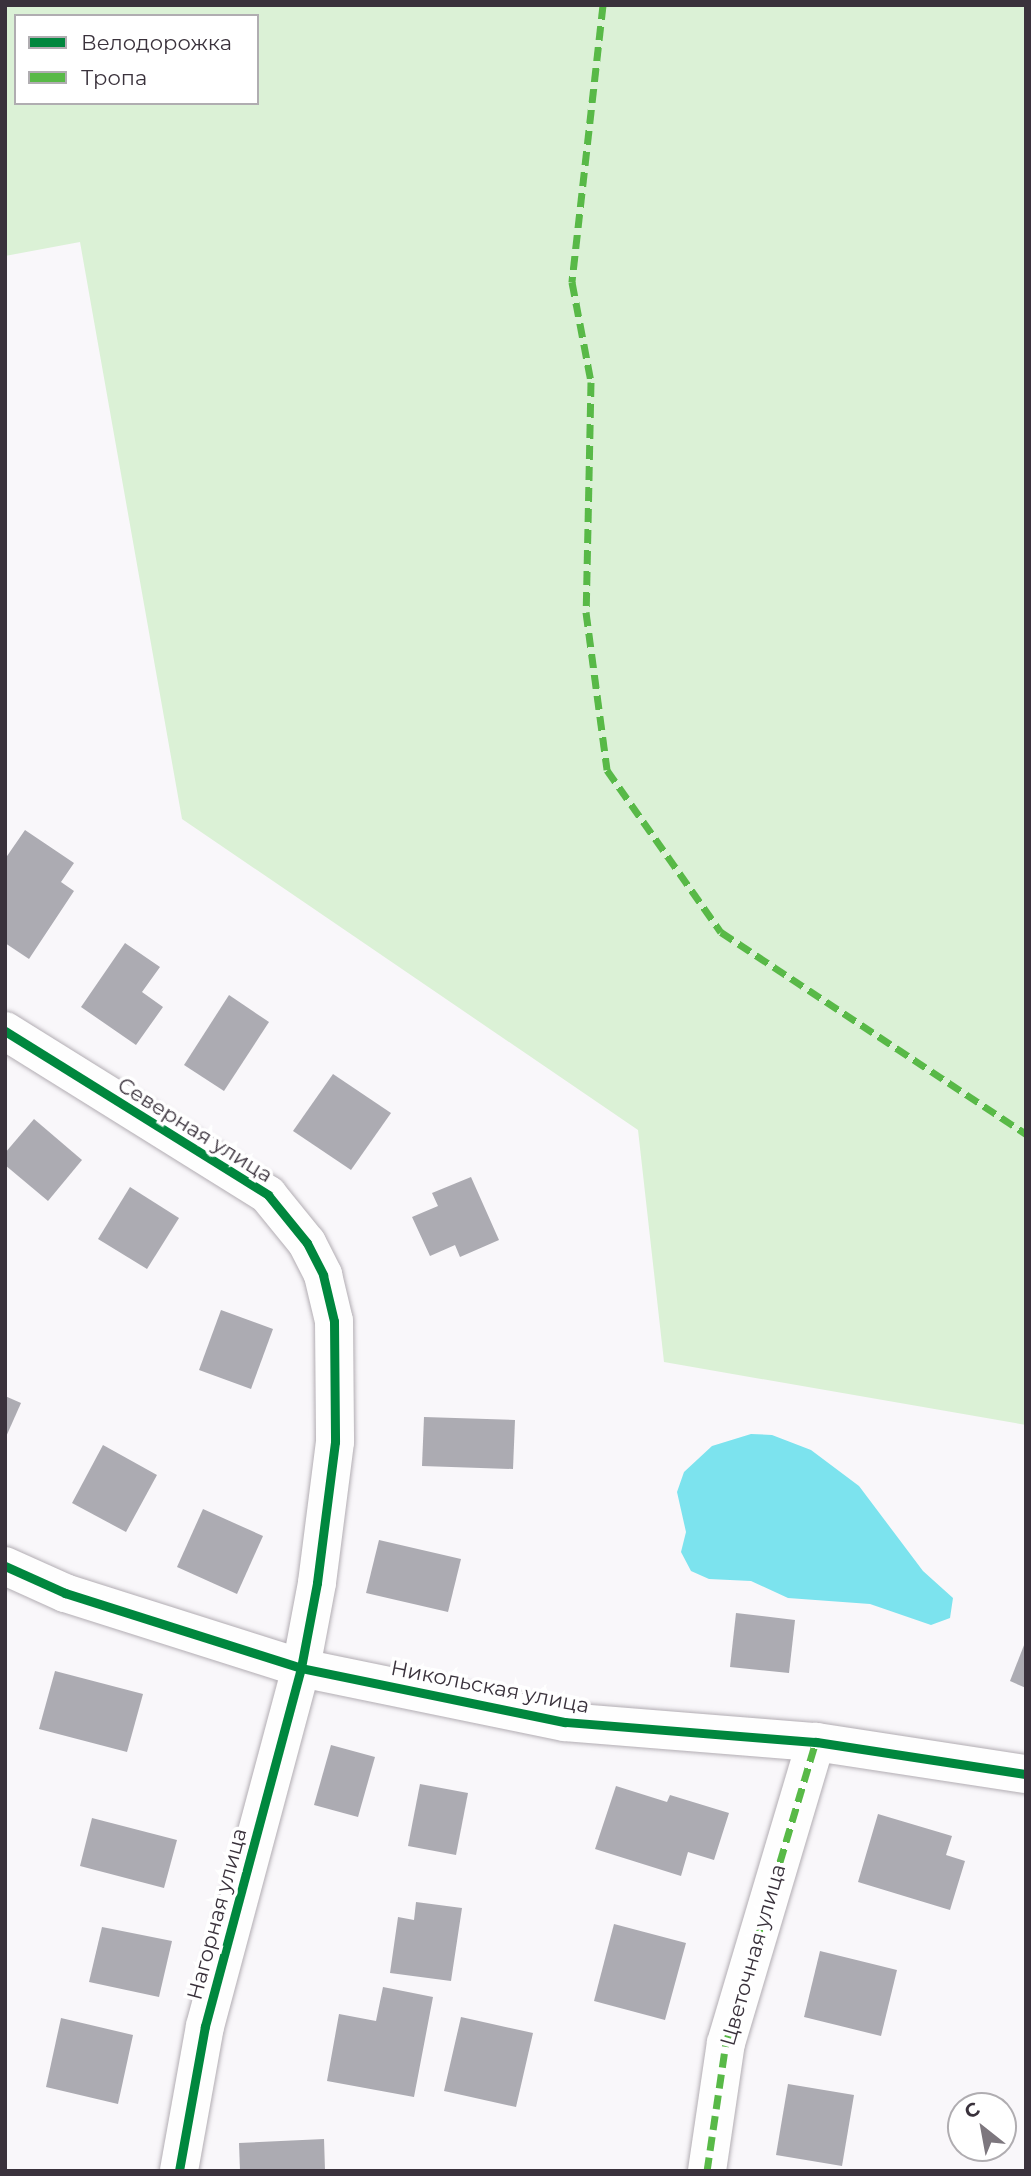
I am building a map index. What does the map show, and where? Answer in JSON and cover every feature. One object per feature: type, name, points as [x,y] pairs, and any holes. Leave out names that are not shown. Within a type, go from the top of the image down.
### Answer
[{"type":"street","name":"Северная улица","points":[[5,1031],[268,1195],[307,1243],[323,1275],[334,1321],[335,1443],[317,1583],[301,1668]]},
{"type":"street","name":"Никольская улица","points":[[5,1566],[65,1593],[301,1668],[565,1722],[816,1742],[1026,1773]]},
{"type":"street","name":"Нагорная улица","points":[[179,2171],[205,2026],[301,1668]]},
{"type":"street","name":"Цветочная улица","points":[[707,2171],[726,2043],[816,1742]]},
{"type":"green space","points":[[5,5],[1026,5],[1026,1425],[664,1362],[638,1130],[182,819],[80,242],[5,256]]},
{"type":"water","points":[[751,1434],[772,1435],[811,1450],[859,1486],[923,1571],[953,1598],[950,1618],[931,1625],[870,1604],[788,1598],[751,1581],[709,1579],[691,1571],[681,1552],[686,1532],[677,1492],[684,1472],[712,1446]]},
{"type":"building","points":[[25,830],[74,863],[61,882],[74,891],[29,959],[5,943],[5,859]]},
{"type":"building","points":[[125,943],[160,967],[142,992],[163,1007],[136,1045],[81,1007]]},
{"type":"building","points":[[229,995],[269,1022],[224,1091],[184,1065]]},
{"type":"building","points":[[333,1074],[391,1113],[351,1170],[293,1131]]},
{"type":"building","points":[[34,1119],[82,1160],[48,1201],[5,1165],[5,1153]]},
{"type":"building","points":[[471,1177],[499,1240],[460,1257],[455,1245],[430,1256],[412,1217],[438,1206],[432,1193]]},
{"type":"building","points":[[130,1187],[179,1218],[147,1269],[98,1239]]},
{"type":"building","points":[[221,1310],[273,1329],[251,1389],[199,1370]]},
{"type":"building","points":[[5,1396],[21,1403],[5,1439]]},
{"type":"building","points":[[424,1417],[515,1420],[513,1469],[422,1466]]},
{"type":"building","points":[[103,1445],[157,1475],[126,1532],[72,1503]]},
{"type":"building","points":[[203,1509],[263,1536],[237,1594],[177,1567]]},
{"type":"building","points":[[379,1540],[461,1559],[448,1612],[366,1593]]},
{"type":"building","points":[[736,1613],[795,1620],[789,1673],[730,1667]]},
{"type":"building","points":[[1026,1640],[1026,1688],[1010,1681]]},
{"type":"building","points":[[55,1671],[143,1694],[127,1752],[39,1729]]},
{"type":"building","points":[[331,1745],[375,1757],[358,1817],[314,1805]]},
{"type":"building","points":[[420,1784],[468,1793],[456,1855],[408,1846]]},
{"type":"building","points":[[616,1786],[667,1802],[670,1795],[729,1813],[714,1860],[688,1852],[681,1876],[595,1849]]},
{"type":"building","points":[[878,1814],[952,1836],[946,1855],[965,1861],[950,1910],[858,1882]]},
{"type":"building","points":[[92,1818],[177,1840],[164,1888],[80,1866]]},
{"type":"building","points":[[416,1902],[462,1908],[451,1981],[390,1973],[398,1917],[414,1920]]},
{"type":"building","points":[[614,1924],[686,1943],[665,2020],[594,2001]]},
{"type":"building","points":[[102,1927],[172,1941],[159,1997],[89,1982]]},
{"type":"building","points":[[820,1951],[897,1970],[881,2036],[804,2017]]},
{"type":"building","points":[[383,1987],[433,1997],[414,2097],[327,2081],[339,2014],[376,2021]]},
{"type":"building","points":[[461,2017],[533,2033],[516,2107],[444,2091]]},
{"type":"building","points":[[61,2018],[133,2035],[118,2104],[46,2087]]},
{"type":"building","points":[[788,2084],[854,2095],[842,2166],[776,2155]]},
{"type":"building","points":[[324,2139],[325,2171],[240,2171],[239,2143]]},
{"type":"marked path","points":[[603,5],[572,282],[591,382],[586,612],[607,770],[721,932],[1026,1134]]},
{"type":"marked path","points":[[707,2171],[726,2043],[816,1742]]},
{"type":"cycle path","points":[[5,1031],[268,1195],[307,1243],[323,1275],[334,1321],[335,1442],[317,1583],[301,1668],[205,2026],[179,2171]]},
{"type":"cycle path","points":[[5,1566],[65,1593],[301,1668],[565,1722],[816,1742],[1026,1774]]}]
